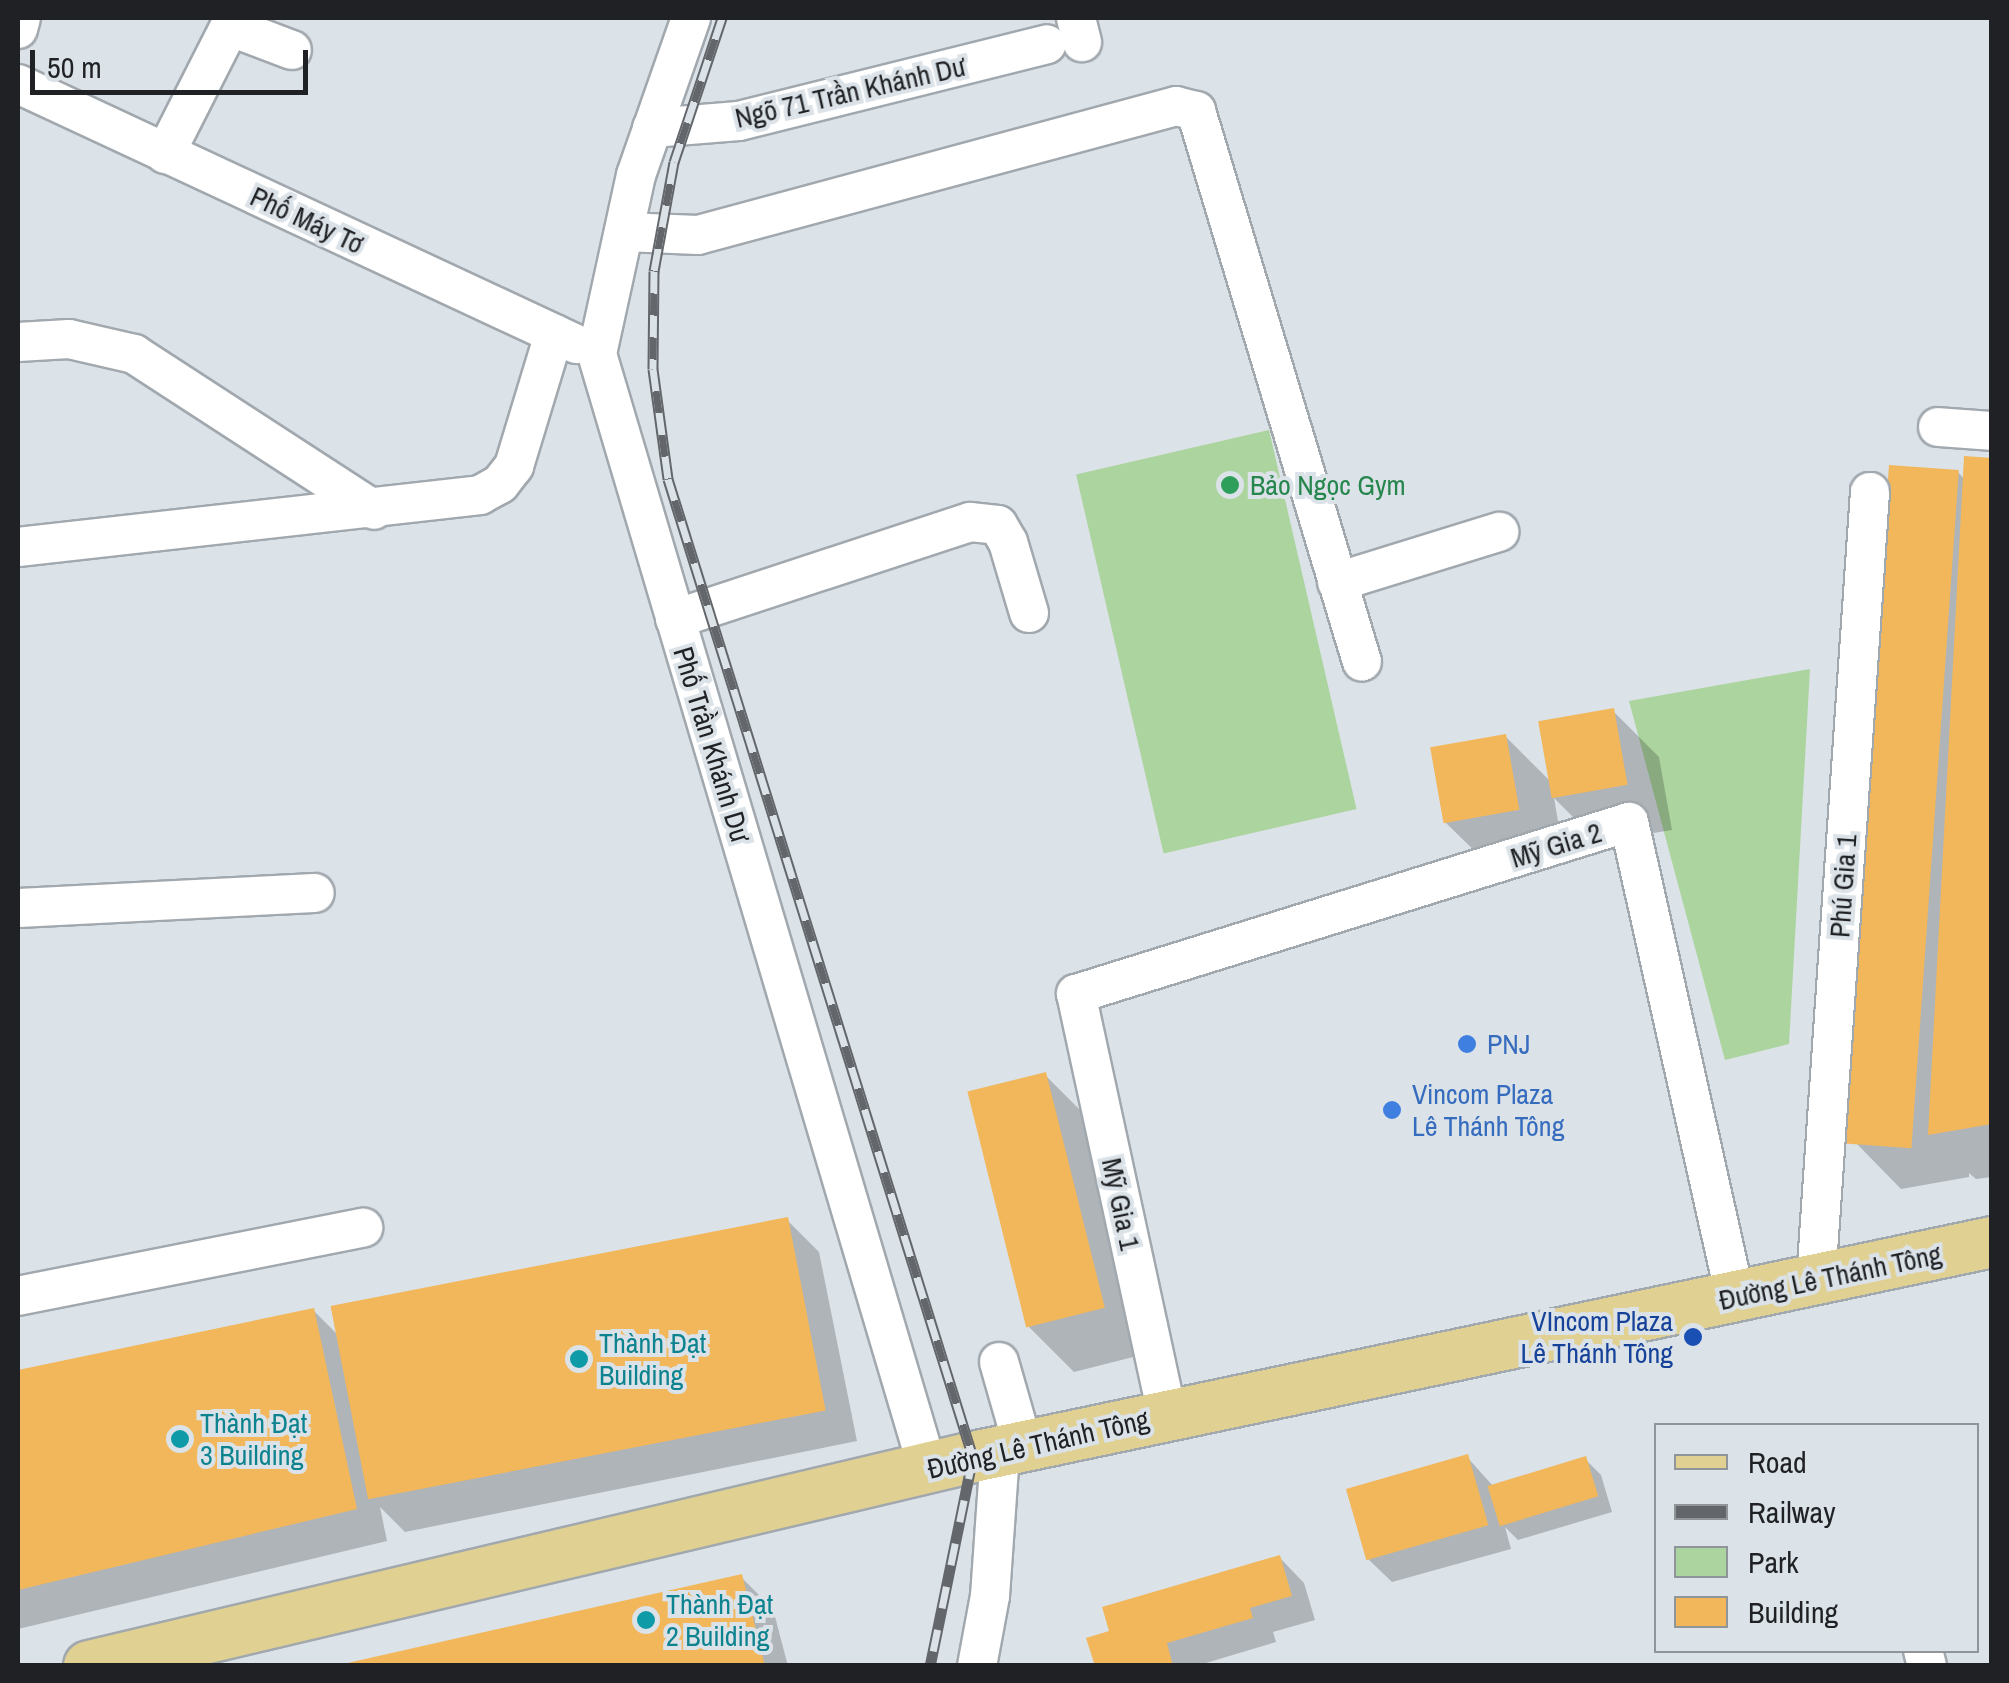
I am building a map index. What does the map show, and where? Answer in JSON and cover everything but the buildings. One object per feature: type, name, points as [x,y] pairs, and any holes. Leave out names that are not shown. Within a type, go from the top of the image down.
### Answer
[{"type":"main road","name":"Đường Lê Thánh Tông","points":[[89,1666],[1167,1414],[1992,1242]]},
{"type":"street","points":[[18,29],[21,18]]},
{"type":"street","name":"Phố Trần Khánh Dư","points":[[692,18],[636,174],[596,354],[928,1469]]},
{"type":"street","points":[[165,154],[232,22],[292,50]]},
{"type":"street","name":"Ngõ 71 Trần Khánh Dư","points":[[652,128],[740,121],[1068,35]]},
{"type":"street","name":"Phố Máy Tơ","points":[[18,84],[596,354]]},
{"type":"street","points":[[624,232],[698,235],[1176,106],[1196,111],[1362,662]]},
{"type":"street","points":[[18,547],[374,510],[480,495],[500,484],[514,466],[554,334]]},
{"type":"street","points":[[18,342],[69,340],[134,354],[374,510]]},
{"type":"street","points":[[1938,427],[1992,431]]},
{"type":"street","name":"Phú Gia 1","points":[[1816,1280],[1870,492]]},
{"type":"street","points":[[675,620],[970,522],[998,525],[1008,542],[1029,613]]},
{"type":"street","points":[[1337,582],[1500,532]]},
{"type":"street","name":"Mỹ Gia 2","points":[[1076,994],[1628,822],[1735,1297]]},
{"type":"street","points":[[18,908],[314,893]]},
{"type":"street","name":"Mỹ Gia 1","points":[[1076,994],[1167,1414]]},
{"type":"street","points":[[18,1296],[363,1228]]},
{"type":"street","points":[[977,1666],[1012,1450],[999,1362]]},
{"type":"green space","points":[[1269,430],[1357,809],[1164,854],[1076,475]]},
{"type":"green space","points":[[1810,669],[1789,1044],[1725,1060],[1629,701]]},
{"type":"railway","points":[[722,18],[674,162],[654,271],[653,369],[668,479],[973,1457],[930,1666]]},
{"type":"place","name":"Bảo Ngọc Gym","points":[[1230,485]]},
{"type":"place","name":"PNJ","points":[[1467,1044]]},
{"type":"place","name":"Vincom Plaza Lê Thánh Tông","points":[[1392,1110]]},
{"type":"place","name":"VIncom Plaza Lê Thánh Tông","points":[[1693,1337]]},
{"type":"place","name":"Thành Đạt Building","points":[[579,1359]]},
{"type":"place","name":"Thành Đạt 3 Building","points":[[180,1439]]},
{"type":"place","name":"Thành Đạt 2 Building","points":[[646,1620]]}]
